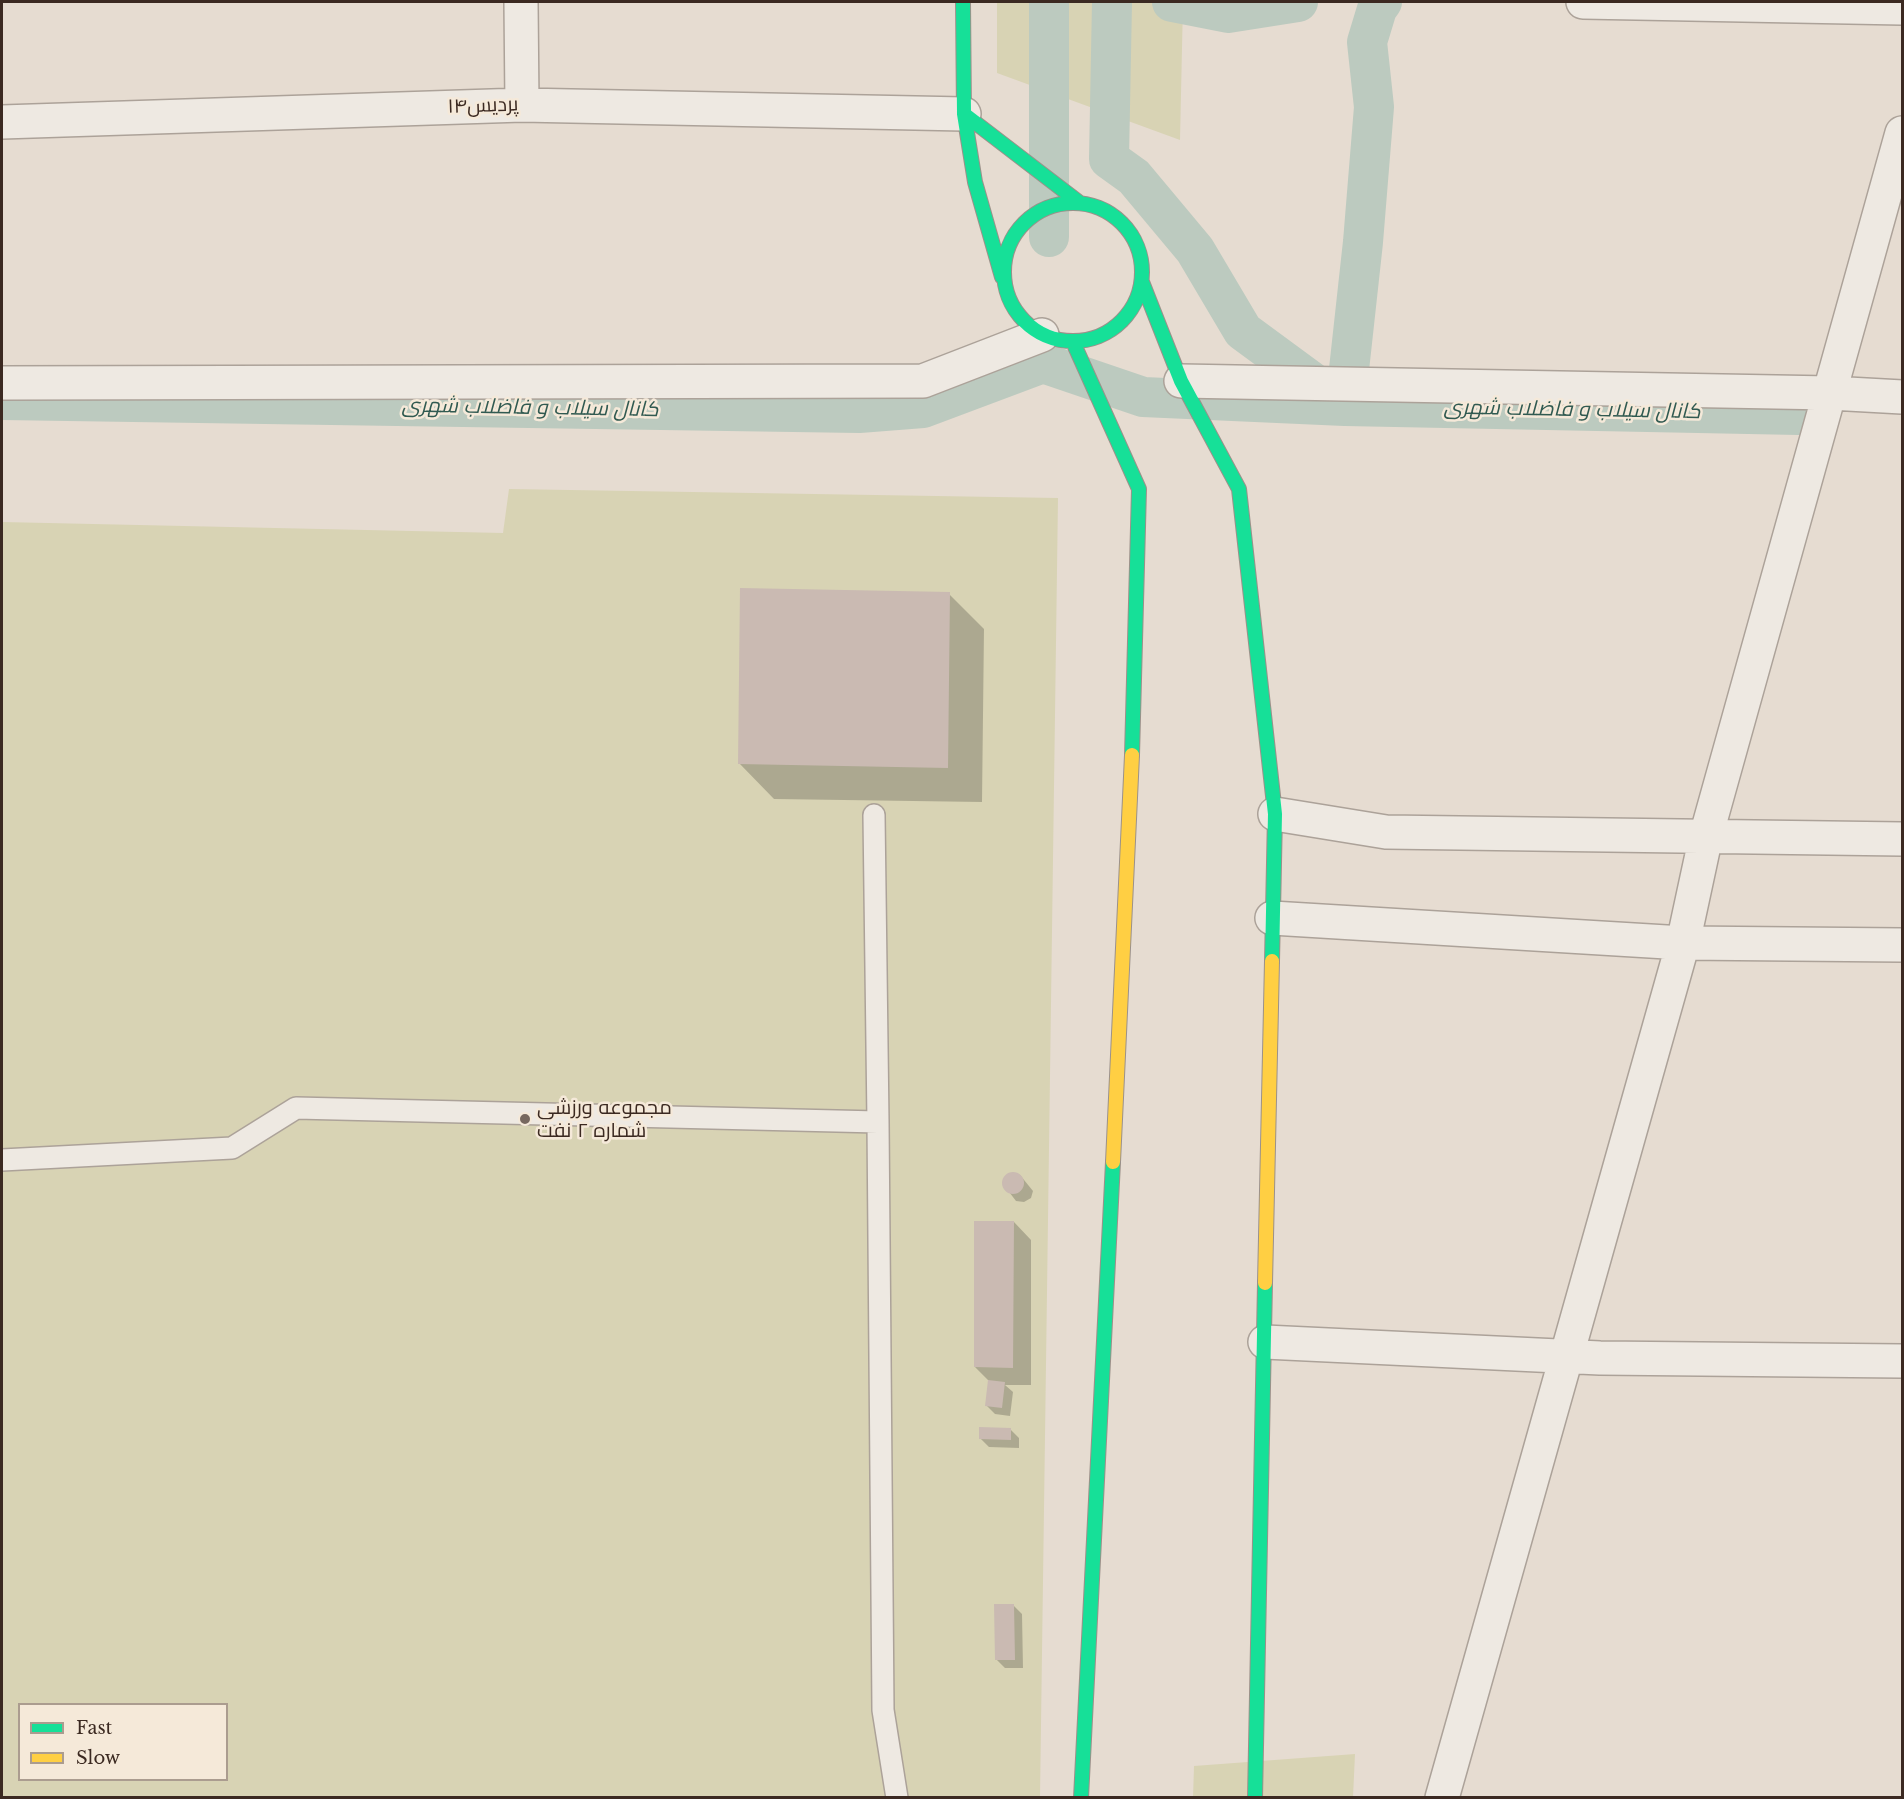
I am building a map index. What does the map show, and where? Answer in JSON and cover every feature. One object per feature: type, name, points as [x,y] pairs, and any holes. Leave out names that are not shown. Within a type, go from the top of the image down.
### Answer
[{"type":"street","points":[[521,2],[522,105]]},
{"type":"street","points":[[963,2],[964,114],[975,182],[1005,286],[1018,315],[1057,338],[1139,489],[1131,808],[1081,1797]]},
{"type":"street","points":[[1583,2],[1809,3],[1902,8]]},
{"type":"street","name":"پردیس۱۴","points":[[2,122],[522,105],[964,114]]},
{"type":"street","points":[[964,114],[1080,203],[1107,211],[1128,229],[1140,254],[1142,282],[1181,381],[1239,489],[1275,814],[1255,1797]]},
{"type":"street","points":[[1442,1797],[1683,943],[1706,836],[1902,133]]},
{"type":"street","points":[[1005,286],[1005,253],[1021,225],[1048,207],[1080,203]]},
{"type":"street","points":[[2,383],[923,381],[1057,338],[1096,338],[1117,327],[1132,309],[1142,282]]},
{"type":"street","points":[[1181,381],[1830,393],[1902,397]]},
{"type":"street","points":[[1275,814],[1386,832],[1902,839]]},
{"type":"street","points":[[1272,918],[1683,943],[1902,945]]},
{"type":"street","points":[[1265,1342],[1567,1356],[1902,1361]]},
{"type":"lane","points":[[874,815],[883,1710],[897,1797]]},
{"type":"lane","points":[[2,1160],[232,1148],[296,1108],[878,1122]]},
{"type":"shaded area","points":[[997,2],[1183,2],[1180,140],[997,73]]},
{"type":"shaded area","name":"مجموعه ورزشی شماره ۲ نفت","points":[[509,489],[1058,498],[1040,1797],[2,1798],[2,522],[503,533]]},
{"type":"shaded area","points":[[1355,1754],[1353,1797],[1193,1798],[1194,1766]]},
{"type":"building","points":[[740,588],[950,592],[948,768],[738,764]]},
{"type":"building","points":[[1013,1172],[1021,1175],[1024,1183],[1021,1191],[1013,1194],[1005,1191],[1002,1183],[1005,1175]]},
{"type":"building","points":[[974,1221],[1014,1221],[1013,1368],[974,1367]]},
{"type":"building","points":[[988,1380],[1005,1382],[1002,1408],[985,1406]]},
{"type":"building","points":[[979,1427],[1011,1428],[1011,1440],[979,1439]]},
{"type":"building","points":[[994,1604],[1014,1604],[1015,1660],[995,1660]]},
{"type":"waterway","name":"کانال سیلاب و فاضلاب شهری","points":[[1049,2],[1049,237]]},
{"type":"waterway","name":"کانال سیلاب و فاضلاب شهری","points":[[1112,2],[1109,159],[1134,177],[1195,250],[1243,331],[1345,406],[1363,242],[1374,107],[1367,42],[1377,9],[1382,2]]},
{"type":"waterway","name":"کانال سیلاب و فاضلاب شهری","points":[[1172,2],[1228,13],[1298,2]]},
{"type":"waterway","name":"کانال سیلاب و فاضلاب شهری","points":[[2,400],[859,413],[923,408],[1043,363],[1143,397],[1345,406],[1799,415]]},
{"type":"traffic: fast","points":[[963,2],[964,114]]},
{"type":"traffic: fast","points":[[1002,277],[975,182],[964,114],[1080,203]]},
{"type":"traffic: fast","points":[[1073,203],[1099,209],[1122,223],[1136,246],[1142,272],[1136,298],[1122,321],[1099,335],[1073,341],[1047,335],[1024,321],[1010,298],[1004,272],[1010,246],[1024,223],[1047,209],[1073,203]]},
{"type":"traffic: fast","points":[[1142,282],[1181,381],[1239,489],[1275,814],[1272,961]]},
{"type":"traffic: fast","points":[[1073,342],[1139,489],[1132,755]]},
{"type":"traffic: fast","points":[[1081,1798],[1113,1162]]},
{"type":"traffic: fast","points":[[1255,1798],[1265,1283]]},
{"type":"traffic: slow","points":[[1113,1162],[1132,755]]},
{"type":"traffic: slow","points":[[1265,1283],[1272,961]]},
{"type":"place","name":"مجموعه ورزشی شماره ۲ نفت","points":[[525,1119]]}]
